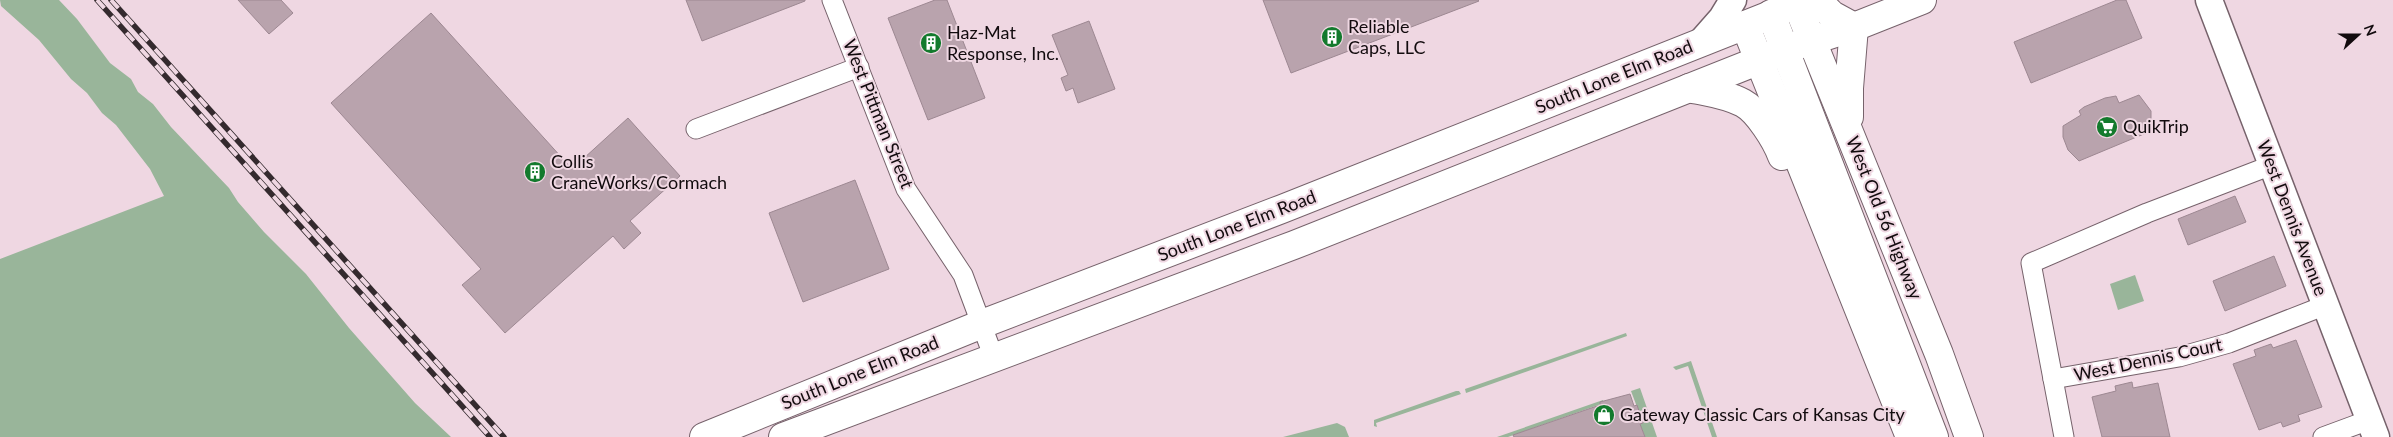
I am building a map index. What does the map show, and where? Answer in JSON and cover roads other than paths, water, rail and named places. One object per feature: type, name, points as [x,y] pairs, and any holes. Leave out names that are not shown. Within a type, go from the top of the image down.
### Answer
[{"type":"main road","name":"South Lone Elm Road","points":[[783,437],[1294,245],[1785,50],[1854,27],[1922,0]]},
{"type":"main road","name":"South Lone Elm Road","points":[[704,437],[982,324],[1282,209],[1744,25],[1768,7],[1804,1]]},
{"type":"main road","points":[[1804,1],[1854,27],[1848,88],[1849,134]]},
{"type":"main road","name":"West Old 56 Highway","points":[[1804,1],[1812,40],[1939,354],[1969,437]]},
{"type":"main road","name":"West Old 56 Highway","points":[[1768,7],[1934,437]]},
{"type":"main road","points":[[1744,25],[1910,437]]},
{"type":"main road","points":[[1689,88],[1719,94],[1744,103],[1774,135],[1890,437]]},
{"type":"street","name":"West Pittman Street","points":[[832,0],[906,190],[963,275],[994,358]]},
{"type":"street","points":[[1700,42],[1722,18],[1733,0]]},
{"type":"street","name":"West Dennis Avenue","points":[[2209,0],[2372,428]]},
{"type":"street","points":[[696,129],[859,67]]},
{"type":"street","points":[[2064,437],[2032,263],[2147,213],[2272,165]]},
{"type":"street","name":"West Dennis Court","points":[[2053,379],[2179,358],[2229,344],[2326,305]]},
{"type":"street","points":[[2323,437],[2372,428]]},
{"type":"railway","points":[[97,0],[490,437]]},
{"type":"railway","points":[[111,0],[504,437]]},
{"type":"place","name":"Reliable Caps, LLC","points":[[1332,37]]},
{"type":"place","name":"Haz-Mat Response, Inc.","points":[[931,43]]},
{"type":"place","name":"QuikTrip","points":[[2107,127]]},
{"type":"place","name":"Collis CraneWorks/Cormach","points":[[535,172]]},
{"type":"place","name":"Gateway Classic Cars of Kansas City","points":[[1604,415]]}]
